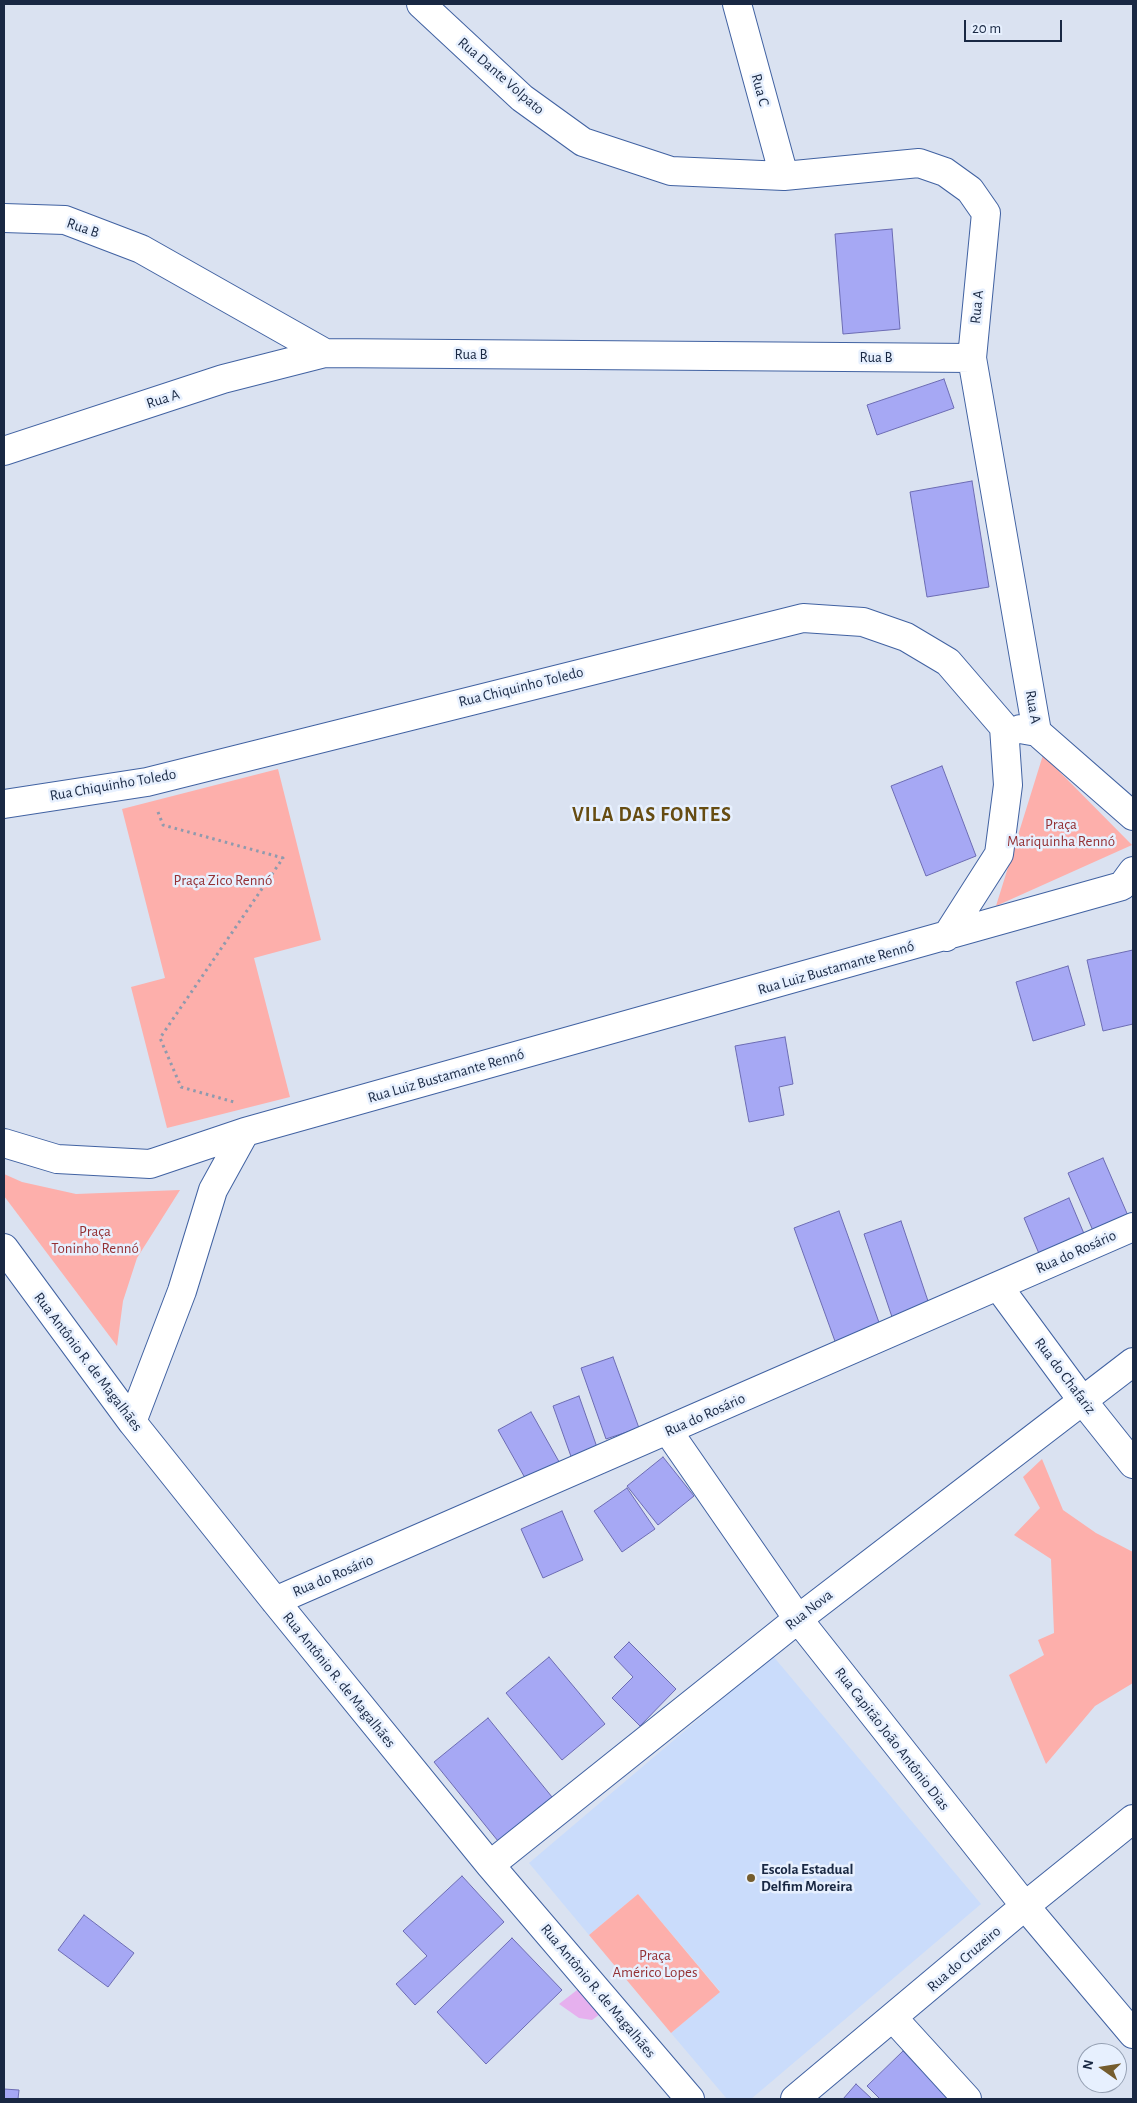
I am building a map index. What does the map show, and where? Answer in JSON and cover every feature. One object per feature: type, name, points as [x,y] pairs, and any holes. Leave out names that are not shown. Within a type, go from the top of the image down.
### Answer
[{"type":"street","name":"Rua Dante Volpato","points":[[421,4],[522,98],[583,142],[671,170]]},
{"type":"street","name":"Rua C","points":[[737,4],[784,176]]},
{"type":"street","name":"Rua A","points":[[671,170],[784,176],[919,163],[945,172],[970,190],[986,213],[972,358],[1037,732]]},
{"type":"street","name":"Rua B","points":[[4,218],[65,220],[141,249],[325,353],[972,358]]},
{"type":"street","name":"Rua A","points":[[4,450],[223,379],[325,353]]},
{"type":"street","name":"Rua Chiquinho Toledo","points":[[5,799],[146,782],[803,618],[864,622],[906,637],[948,662],[1004,727]]},
{"type":"street","points":[[946,937],[1000,854],[1008,784],[1004,727],[1037,732],[1133,816]]},
{"type":"street","points":[[946,937],[1122,886],[1133,871]]},
{"type":"street","name":"Rua Luiz Bustamante Rennó","points":[[245,1132],[946,937]]},
{"type":"street","points":[[4,1143],[57,1159],[150,1164],[245,1132]]},
{"type":"street","points":[[132,1422],[182,1291],[213,1190],[245,1132]]},
{"type":"street","name":"Rua do Rosário","points":[[275,1601],[1133,1227]]},
{"type":"street","name":"Rua Antônio R. de Magalhães","points":[[4,1248],[132,1422],[275,1601],[490,1865],[690,2099]]},
{"type":"street","name":"Rua do Chafariz","points":[[998,1286],[1082,1400],[1133,1464]]},
{"type":"street","name":"Rua Nova","points":[[490,1865],[798,1619],[1133,1362]]},
{"type":"street","name":"Rua Capitão João Antônio Dias","points":[[668,1431],[798,1619],[1025,1906],[1133,2034]]},
{"type":"street","name":"Rua do Cruzeiro","points":[[795,2099],[894,2019],[1025,1906],[1133,1819]]},
{"type":"street","points":[[894,2019],[967,2099]]},
{"type":"path","points":[[146,782],[163,825],[283,858],[160,1038],[181,1087],[241,1104],[245,1132]]},
{"type":"shaded area","name":"Escola Estadual Delfim Moreira","points":[[773,1656],[981,1904],[751,2099],[727,2099],[671,2033],[720,1991],[638,1894],[589,1935],[529,1863]]},
{"type":"shaded area","points":[[590,1980],[607,2009],[592,2020],[579,2018],[559,2004]]},
{"type":"green space","name":"Praça Mariquinha Rennó","points":[[1043,755],[1132,845],[996,906]]},
{"type":"green space","name":"Praça Zico Rennó","points":[[278,769],[321,940],[254,958],[290,1097],[167,1128],[131,987],[165,978],[122,809]]},
{"type":"green space","name":"Praça Toninho Rennó","points":[[4,1174],[22,1182],[76,1194],[180,1190],[137,1258],[123,1301],[117,1346],[4,1196]]},
{"type":"green space","points":[[1042,1459],[1063,1510],[1096,1533],[1133,1552],[1133,1683],[1095,1706],[1046,1764],[1009,1675],[1044,1655],[1038,1640],[1054,1633],[1051,1559],[1014,1535],[1040,1508],[1023,1477]]},
{"type":"green space","name":"Praça Américo Lopes","points":[[638,1894],[720,1992],[671,2033],[589,1935]]},
{"type":"building","points":[[892,229],[900,329],[843,334],[835,234]]},
{"type":"building","points":[[944,379],[954,408],[877,435],[867,405]]},
{"type":"building","points":[[972,481],[989,587],[927,597],[910,492]]},
{"type":"building","points":[[942,766],[976,856],[926,876],[891,786]]},
{"type":"building","points":[[1133,950],[1133,1024],[1103,1031],[1087,960]]},
{"type":"building","points":[[1068,966],[1085,1025],[1033,1041],[1016,982]]},
{"type":"building","points":[[785,1037],[793,1084],[779,1087],[784,1115],[749,1122],[735,1046]]},
{"type":"building","points":[[1103,1158],[1129,1218],[1094,1233],[1068,1173]]},
{"type":"building","points":[[1069,1198],[1085,1236],[1040,1256],[1024,1218]]},
{"type":"building","points":[[839,1211],[881,1328],[836,1344],[794,1228]]},
{"type":"building","points":[[901,1221],[930,1307],[893,1320],[864,1234]]},
{"type":"building","points":[[613,1357],[639,1428],[606,1439],[581,1368]]},
{"type":"building","points":[[579,1396],[599,1453],[573,1462],[553,1406]]},
{"type":"building","points":[[531,1412],[562,1467],[529,1485],[498,1430]]},
{"type":"building","points":[[663,1457],[694,1496],[658,1525],[627,1486]]},
{"type":"building","points":[[627,1488],[655,1529],[622,1552],[594,1511]]},
{"type":"building","points":[[562,1511],[583,1560],[543,1578],[521,1529]]},
{"type":"building","points":[[629,1642],[676,1689],[640,1726],[612,1698],[633,1677],[614,1657]]},
{"type":"building","points":[[549,1657],[605,1724],[562,1760],[506,1693]]},
{"type":"building","points":[[488,1718],[552,1797],[498,1841],[434,1762]]},
{"type":"building","points":[[462,1876],[504,1922],[415,2005],[396,1984],[427,1956],[403,1931]]},
{"type":"building","points":[[84,1915],[134,1953],[108,1987],[58,1950]]},
{"type":"building","points":[[512,1938],[562,1990],[486,2064],[437,2012]]},
{"type":"building","points":[[903,2051],[949,2099],[880,2099],[867,2086]]},
{"type":"building","points":[[856,2084],[872,2099],[843,2099]]},
{"type":"building","points":[[4,2089],[19,2090],[18,2099],[4,2099]]},
{"type":"place","name":"Escola Estadual Delfim Moreira","points":[[751,1878]]},
{"type":"district","name":"VILA DAS FONTES","points":[[652,815]]}]
